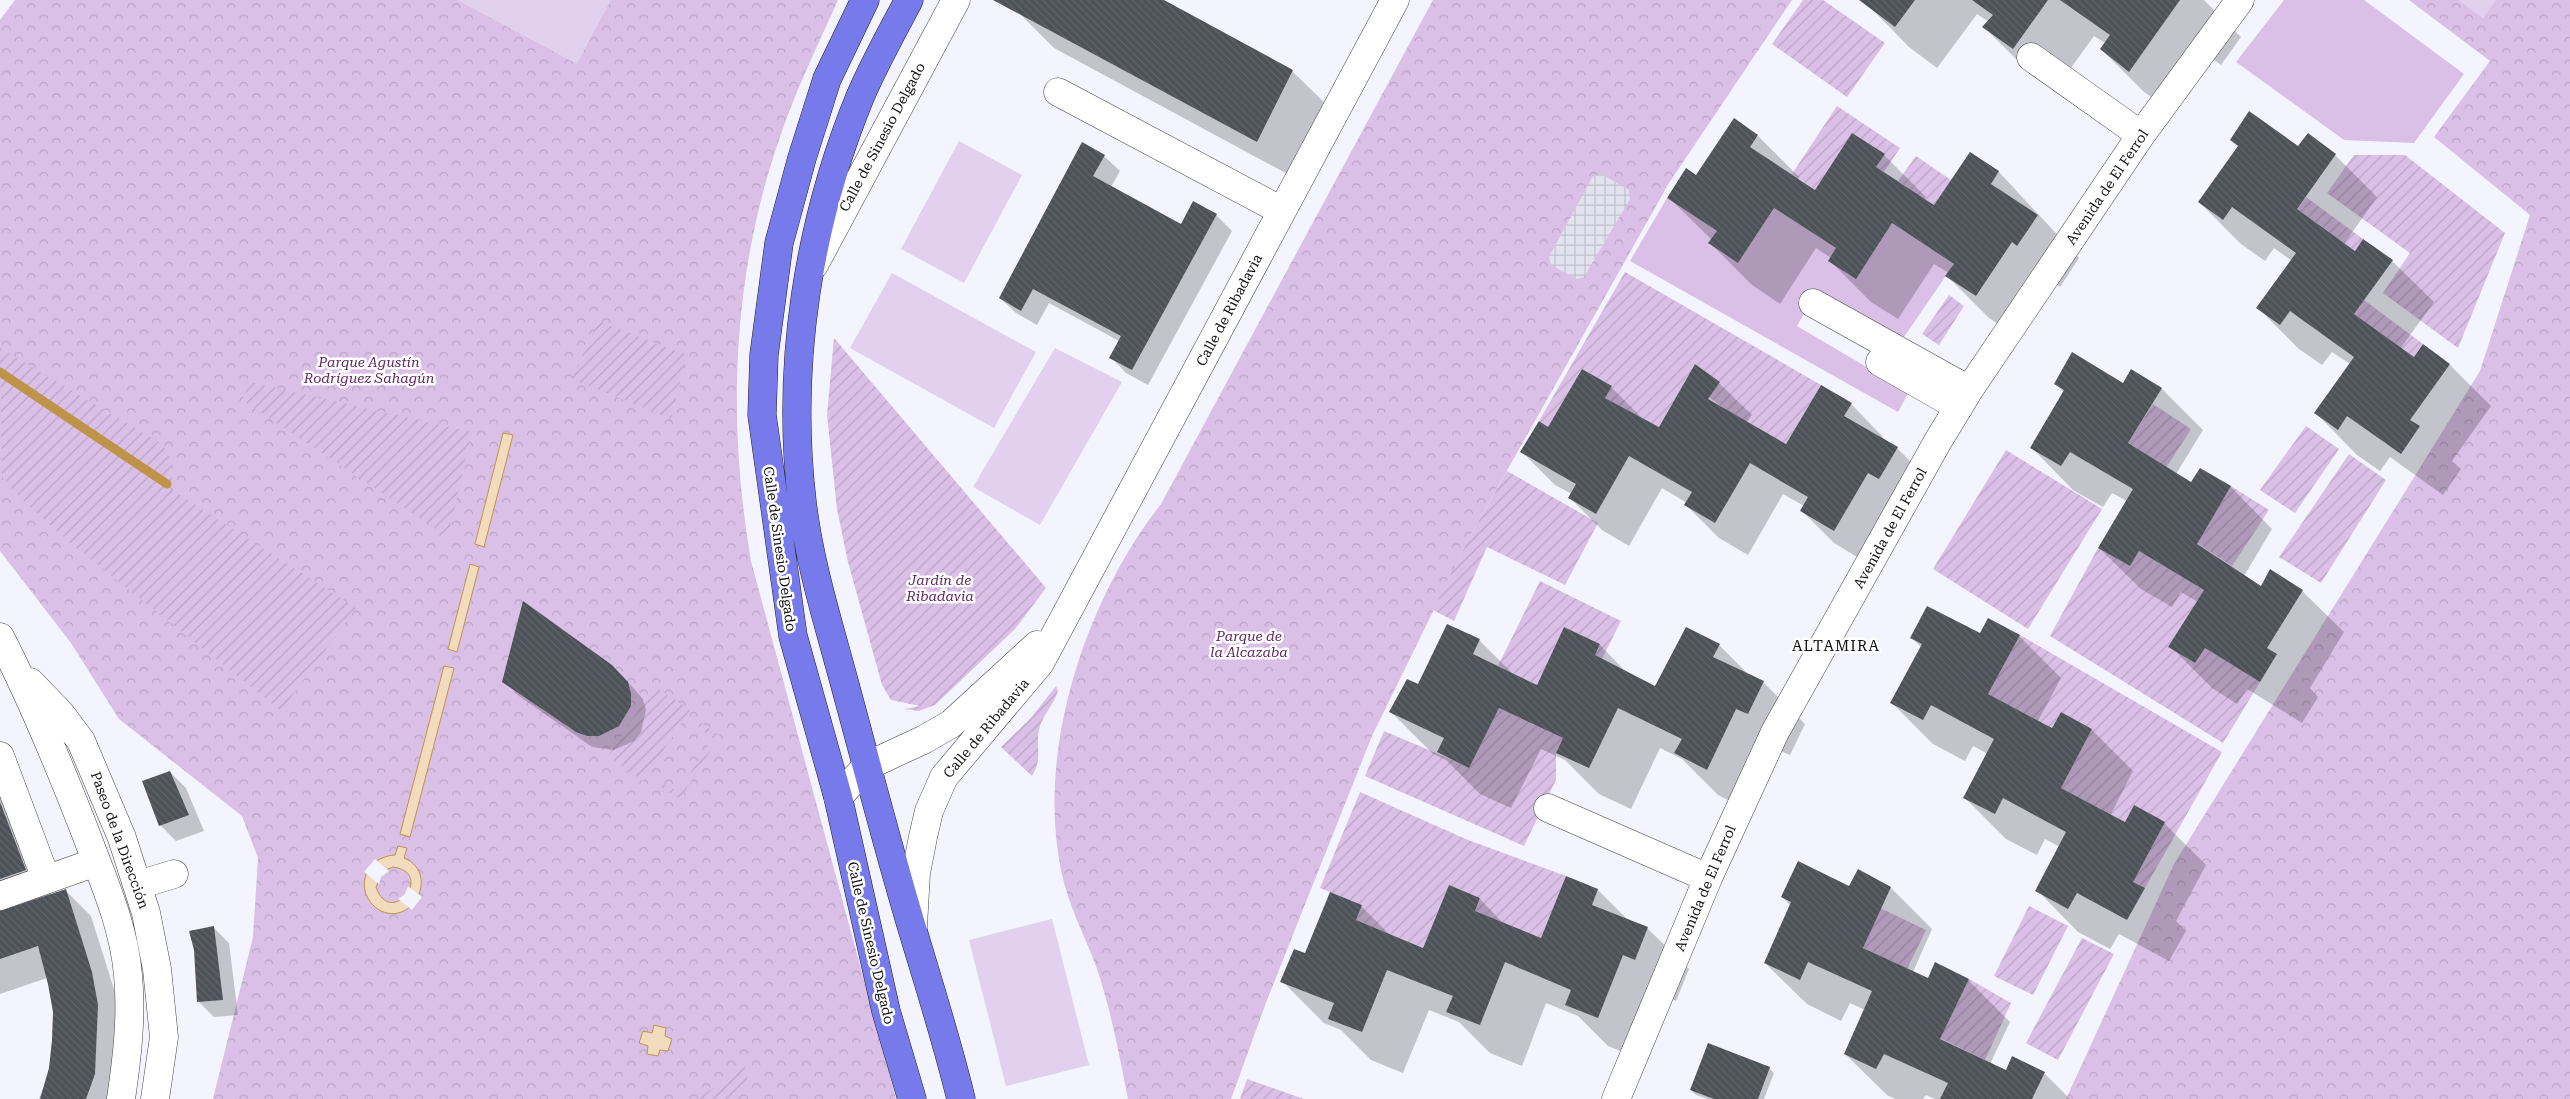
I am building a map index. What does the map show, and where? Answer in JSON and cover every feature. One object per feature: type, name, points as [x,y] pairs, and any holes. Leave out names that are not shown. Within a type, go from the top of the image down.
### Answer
[{"type":"main road","name":"Calle de Sinesio Delgado","points":[[866,0],[827,79],[802,158],[779,243],[764,354],[762,415],[793,636],[838,797],[886,1011],[912,1099]]},
{"type":"main road","name":"Calle de Sinesio Delgado","points":[[909,0],[861,96],[842,145],[824,204],[804,300],[798,406],[802,503],[826,615],[961,1099]]},
{"type":"street","name":"Calle de Sinesio Delgado","points":[[809,275],[956,0]]},
{"type":"street","name":"Calle de Ribadavia","points":[[913,930],[916,873],[923,838],[929,811],[944,777],[1040,663],[1395,0]]},
{"type":"street","name":"Avenida de El Ferrol","points":[[1616,1099],[1708,878],[1775,732],[1964,399],[2141,135],[2240,0]]},
{"type":"street","points":[[2031,57],[2141,135]]},
{"type":"street","points":[[1058,92],[1282,211]]},
{"type":"street","points":[[1809,310],[1964,399]]},
{"type":"street","name":"Calle de Ribadavia","points":[[838,797],[867,766],[923,740],[951,724],[1064,620]]},
{"type":"street","name":"Paseo de la Dirección","points":[[0,637],[16,666],[70,791],[116,912],[128,974],[130,1039],[121,1099]]},
{"type":"street","name":"Paseo de la Dirección","points":[[16,666],[60,713],[81,742],[107,798],[138,885],[154,948],[164,1037],[155,1099]]},
{"type":"street","points":[[0,756],[46,879]]},
{"type":"street","points":[[1548,808],[1708,878]]},
{"type":"street","points":[[0,896],[96,862]]},
{"type":"street","points":[[138,885],[174,874]]},
{"type":"green space","name":"Parque Agustín Rodríguez Sahagún","points":[[15,0],[838,0],[784,125],[763,194],[751,245],[743,297],[738,350],[739,456],[743,509],[751,561],[896,1099],[213,1099],[253,937],[258,858],[242,816],[119,719],[71,643],[0,551],[0,20]]},
{"type":"green space","name":"Parque de la Alcazaba","points":[[1433,0],[1792,0],[1669,183],[1469,538],[1372,736],[1267,1000],[1231,1099],[1128,1099],[1106,999],[1096,966],[1072,907],[1061,870],[1055,823],[1056,775],[1062,726],[1074,677],[1090,630],[1110,584],[1134,542],[1161,504]]},
{"type":"green space","points":[[1803,0],[1823,0],[1885,43],[1847,97],[1772,44]]},
{"type":"green space","points":[[2284,0],[2364,0],[2464,74],[2414,143],[2344,140],[2236,62]]},
{"type":"green space","points":[[2409,0],[2570,0],[2570,1099],[2066,1099],[2174,864],[2480,371],[2530,215],[2434,137],[2490,61]]},
{"type":"green space","points":[[1837,106],[1900,148],[1884,172],[1876,167],[1885,154],[1815,190],[1792,174]]},
{"type":"green space","points":[[2354,155],[2405,155],[2505,233],[2458,348],[2383,293],[2410,253],[2327,193]]},
{"type":"green space","points":[[1916,156],[1951,180],[1934,205],[1898,181]]},
{"type":"green space","points":[[2306,197],[2363,239],[2355,251],[2297,209]]},
{"type":"green space","points":[[1667,198],[1717,231],[1709,244],[1738,263],[1774,208],[1836,248],[1892,223],[1954,264],[1902,340],[1817,291],[1797,326],[1909,392],[1898,412],[1630,261]]},
{"type":"green space","points":[[1625,272],[1821,385],[1786,444],[1725,409],[1709,397],[1720,382],[1695,364],[1659,427],[1605,398],[1612,386],[1582,369],[1548,427],[1539,421]]},
{"type":"green space","points":[[1949,295],[1964,306],[1939,345],[1922,334]]},
{"type":"green space","points":[[2364,300],[2423,344],[2414,357],[2354,314]]},
{"type":"green space","points":[[598,321],[687,355],[671,419],[572,379]]},
{"type":"green space","name":"Jardín de Ribadavia","points":[[834,338],[1046,588],[1015,629],[935,705],[919,711],[904,709],[920,706],[891,700],[882,685],[848,562],[837,509],[827,415]]},
{"type":"green space","points":[[0,348],[162,444],[172,465],[169,488],[356,608],[281,711],[69,542],[19,497],[2,477]]},
{"type":"green space","points":[[250,382],[472,432],[448,537],[242,400]]},
{"type":"green space","points":[[2153,404],[2191,429],[2166,468],[2128,443]]},
{"type":"green space","points":[[2306,426],[2339,449],[2295,513],[2260,490]]},
{"type":"green space","points":[[2006,450],[2102,509],[2028,629],[1933,569]]},
{"type":"green space","points":[[2349,454],[2386,480],[2321,583],[2279,557]]},
{"type":"green space","points":[[1507,471],[1598,523],[1565,585],[1487,547],[1454,621],[1433,610],[1469,538]]},
{"type":"green space","points":[[2231,486],[2269,510],[2232,566],[2197,543]]},
{"type":"green space","points":[[2098,548],[2130,566],[2139,551],[2204,590],[2168,647],[2195,663],[2205,648],[2260,682],[2223,743],[2050,636]]},
{"type":"green space","points":[[1540,581],[1621,621],[1602,659],[1595,655],[1600,644],[1564,627],[1537,685],[1498,666]]},
{"type":"green space","points":[[2020,635],[2222,752],[2145,888],[2133,882],[2134,805],[2125,822],[2061,788],[2092,729],[2061,712],[2052,728],[1988,694]]},
{"type":"green space","points":[[654,686],[690,710],[643,781],[608,756]]},
{"type":"green space","points":[[1056,686],[1058,691],[1038,733],[1038,757],[1036,769],[1032,776],[1001,747],[1030,719]]},
{"type":"green space","points":[[1499,708],[1563,738],[1556,753],[1556,780],[1524,846],[1365,776],[1384,731],[1469,767]]},
{"type":"green space","points":[[701,723],[720,736],[680,799],[659,786],[661,782],[678,792],[713,738],[698,727]]},
{"type":"green space","points":[[1360,792],[1468,840],[1566,876],[1541,938],[1475,911],[1480,898],[1449,886],[1423,948],[1356,920],[1362,905],[1320,888]]},
{"type":"green space","points":[[2029,906],[2068,926],[2033,995],[1994,976]]},
{"type":"green space","points":[[1880,908],[1926,930],[1907,969],[1863,948]]},
{"type":"green space","points":[[2082,938],[2114,954],[2058,1060],[2026,1043]]},
{"type":"green space","points":[[1969,979],[2011,1003],[1985,1060],[1940,1038]]},
{"type":"green space","points":[[744,1067],[749,1072],[741,1099],[697,1099]]},
{"type":"green space","points":[[1247,1079],[1304,1099],[1240,1099]]},
{"type":"shaded area","points":[[457,0],[611,0],[577,64]]},
{"type":"shaded area","points":[[2458,0],[2496,0],[2483,18]]},
{"type":"shaded area","points":[[959,141],[1022,175],[964,283],[901,249]]},
{"type":"shaded area","points":[[1601,174],[1629,190],[1630,199],[1584,277],[1577,279],[1551,265],[1549,257],[1593,176]]},
{"type":"shaded area","points":[[892,273],[1036,352],[994,428],[850,348]]},
{"type":"shaded area","points":[[1055,348],[1122,382],[1040,525],[973,487]]},
{"type":"shaded area","points":[[503,433],[513,435],[484,547],[475,544]]},
{"type":"shaded area","points":[[470,564],[479,567],[457,652],[448,649]]},
{"type":"shaded area","points":[[444,666],[454,668],[410,837],[400,834]]},
{"type":"shaded area","points":[[398,846],[407,848],[404,858],[414,865],[420,874],[421,885],[412,905],[404,911],[393,914],[381,911],[373,905],[366,894],[364,884],[365,877],[371,866],[382,858],[395,855]],"holes":[[[393,867],[405,871],[410,879],[410,887],[406,895],[399,901],[391,902],[383,898],[376,887],[383,871]]]},
{"type":"shaded area","points":[[1052,919],[1089,1065],[1006,1086],[969,940]]},
{"type":"shaded area","points":[[654,1025],[666,1028],[665,1036],[672,1039],[668,1051],[660,1050],[658,1056],[647,1054],[648,1046],[639,1043],[643,1031],[652,1033]]},
{"type":"pier","points":[[375,859],[389,871],[381,877],[379,884],[364,872]]},
{"type":"pier","points":[[408,886],[422,897],[412,910],[398,899],[405,894]]},
{"type":"building","points":[[993,0],[1164,0],[1293,70],[1257,142]]},
{"type":"building","points":[[1859,0],[1915,0],[1895,27]]},
{"type":"building","points":[[1972,0],[2048,0],[2013,49],[1982,27],[1993,15]]},
{"type":"building","points":[[2060,0],[2180,0],[2129,72],[2100,49],[2110,35]]},
{"type":"building","points":[[2249,111],[2298,146],[2308,133],[2336,154],[2297,209],[2355,251],[2363,239],[2393,260],[2354,314],[2414,357],[2423,344],[2450,364],[2410,420],[2420,426],[2401,454],[2347,416],[2338,430],[2314,413],[2354,357],[2290,311],[2280,325],[2256,308],[2296,253],[2232,207],[2223,220],[2198,202],[2238,146],[2230,140]]},
{"type":"building","points":[[1734,118],[1758,135],[1750,147],[1815,190],[1852,133],[1885,154],[1876,167],[1934,205],[1970,152],[1999,171],[1991,184],[2038,215],[2017,246],[2012,242],[1976,296],[1945,276],[1954,264],[1892,223],[1856,279],[1828,261],[1836,248],[1774,208],[1738,263],[1708,243],[1717,231],[1667,198],[1686,168],[1696,175]]},
{"type":"building","points":[[1082,142],[1105,155],[1093,176],[1181,224],[1193,201],[1217,214],[1132,370],[1109,358],[1121,336],[1033,289],[1021,311],[999,298]]},
{"type":"building","points":[[2072,352],[2123,383],[2131,369],[2162,388],[2128,443],[2191,482],[2200,468],[2231,486],[2197,544],[2261,586],[2270,569],[2303,590],[2267,648],[2277,654],[2260,682],[2205,648],[2195,663],[2168,647],[2204,590],[2139,551],[2130,566],[2098,548],[2133,489],[2070,452],[2061,466],[2030,448],[2064,390],[2054,384]]},
{"type":"building","points":[[1695,364],[1720,382],[1708,399],[1786,444],[1821,385],[1852,403],[1844,416],[1898,447],[1879,479],[1868,473],[1834,531],[1800,511],[1808,497],[1750,463],[1715,523],[1684,505],[1692,492],[1629,456],[1596,514],[1568,498],[1576,484],[1520,452],[1539,421],[1548,427],[1582,369],[1612,386],[1605,398],[1659,427]]},
{"type":"building","points":[[523,601],[612,665],[628,682],[631,706],[619,726],[599,736],[587,736],[576,732],[502,682]]},
{"type":"building","points":[[1927,606],[1980,633],[1988,618],[2020,635],[1988,694],[2052,728],[2061,712],[2092,729],[2061,788],[2125,822],[2134,805],[2165,822],[2133,882],[2145,888],[2127,920],[2077,893],[2068,909],[2035,891],[2066,832],[2003,798],[1995,814],[1963,798],[1994,739],[1931,705],[1923,720],[1890,703],[1922,644],[1910,638]]},
{"type":"building","points":[[1447,624],[1480,639],[1473,654],[1537,685],[1564,627],[1600,644],[1595,655],[1655,686],[1686,627],[1720,644],[1713,657],[1764,681],[1748,714],[1736,709],[1707,770],[1674,753],[1682,739],[1618,708],[1589,768],[1556,753],[1563,738],[1499,708],[1469,768],[1437,752],[1444,738],[1389,712],[1407,679],[1418,684]]},
{"type":"building","points":[[170,771],[189,815],[159,826],[142,781]]},
{"type":"building","points":[[0,802],[26,870],[0,879]]},
{"type":"building","points":[[1798,861],[1849,886],[1858,869],[1891,887],[1863,948],[1928,978],[1935,962],[1969,979],[1940,1039],[2006,1070],[2012,1056],[2045,1072],[2032,1099],[1940,1099],[1948,1083],[1884,1054],[1876,1069],[1844,1054],[1872,991],[1808,962],[1800,980],[1764,963],[1791,902],[1781,897]]},
{"type":"building","points":[[1566,876],[1598,889],[1592,905],[1648,927],[1635,960],[1623,955],[1598,1018],[1565,1005],[1571,990],[1505,962],[1480,1025],[1446,1012],[1453,996],[1387,970],[1362,1032],[1328,1019],[1334,1003],[1280,982],[1294,949],[1305,953],[1330,892],[1362,905],[1356,920],[1423,948],[1449,885],[1480,898],[1475,911],[1541,938]]},
{"type":"building","points":[[66,889],[92,972],[98,1005],[95,1074],[86,1099],[40,1099],[49,1068],[52,1040],[53,1012],[48,984],[38,946],[0,959],[0,911]]},
{"type":"building","points":[[214,926],[223,1000],[197,1002],[194,950],[189,931]]},
{"type":"building","points":[[1708,1043],[1770,1067],[1758,1099],[1714,1099],[1690,1090]]},
{"type":"waterway","points":[[0,372],[167,484]]},
{"type":"district","name":"ALTAMIRA","points":[[1836,646]]}]
